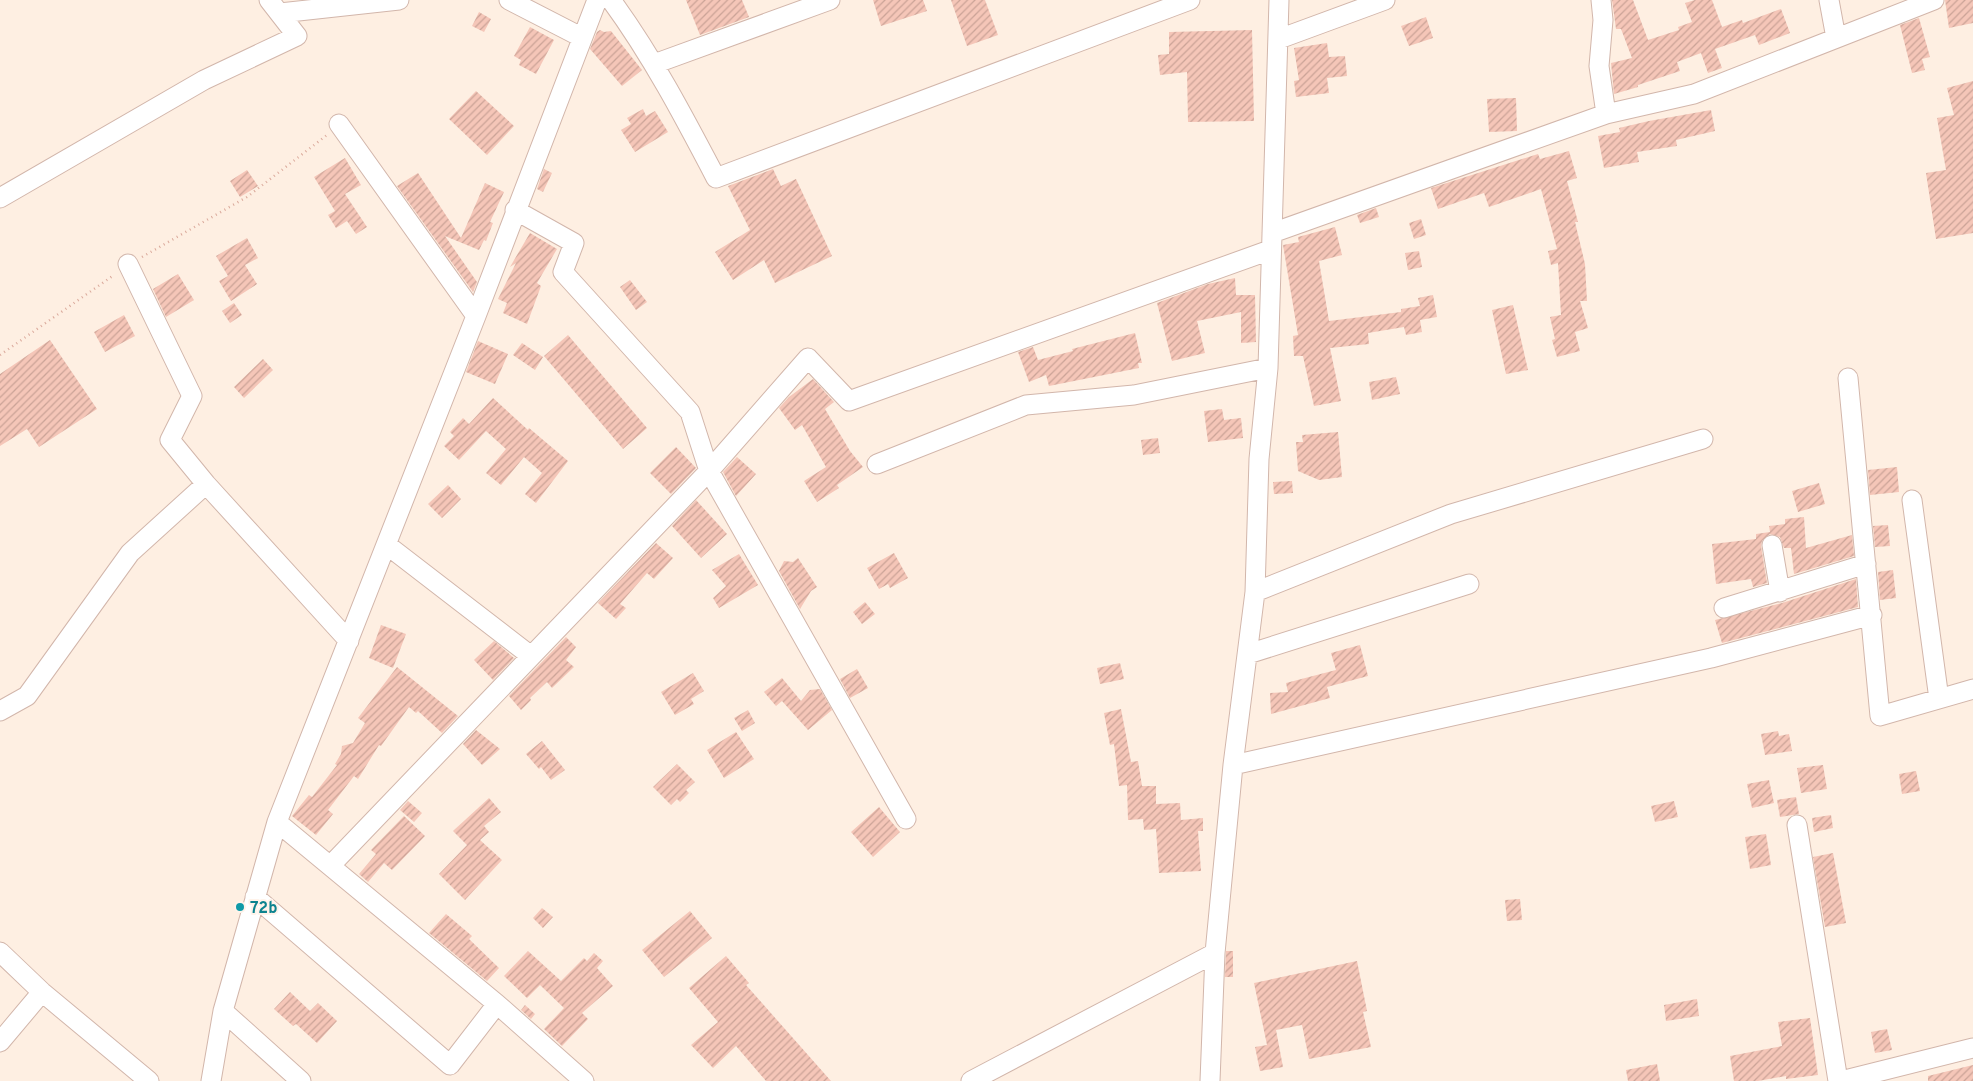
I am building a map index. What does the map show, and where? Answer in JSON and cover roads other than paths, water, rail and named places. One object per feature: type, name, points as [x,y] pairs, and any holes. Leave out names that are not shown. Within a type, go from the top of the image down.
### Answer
[{"type":"street","points":[[275,7],[399,0]]},
{"type":"street","points":[[509,0],[581,37]]},
{"type":"street","points":[[211,1081],[223,1011],[254,897],[277,822],[387,545],[581,37],[597,0]]},
{"type":"street","points":[[611,0],[639,38],[716,178],[1190,0]]},
{"type":"street","points":[[654,64],[830,0]]},
{"type":"street","points":[[1210,1081],[1215,953],[1233,765],[1255,592],[1260,460],[1268,368],[1279,0]]},
{"type":"street","points":[[1279,40],[1385,0]]},
{"type":"street","points":[[1601,0],[1603,20],[1599,66],[1606,114]]},
{"type":"street","points":[[1829,0],[1836,38]]},
{"type":"street","points":[[331,865],[709,471],[808,358],[848,401],[1606,114],[1694,94],[1934,0]]},
{"type":"street","points":[[0,198],[204,80],[297,36],[275,7]]},
{"type":"street","points":[[340,124],[476,316]]},
{"type":"street","points":[[515,210],[574,243],[563,272],[690,412],[709,471],[906,819]]},
{"type":"street","points":[[128,264],[192,396],[170,440],[206,484],[349,641]]},
{"type":"street","points":[[877,464],[1026,405],[1134,395],[1268,368]]},
{"type":"street","points":[[1848,378],[1872,615],[1880,716],[1973,689]]},
{"type":"street","points":[[1255,592],[1451,514],[1704,439]]},
{"type":"street","points":[[0,711],[27,696],[130,553],[206,484]]},
{"type":"street","points":[[1912,500],[1939,699]]},
{"type":"street","points":[[387,545],[531,656]]},
{"type":"street","points":[[1772,545],[1780,592]]},
{"type":"street","points":[[1724,608],[1866,564]]},
{"type":"street","points":[[1248,654],[1469,584]]},
{"type":"street","points":[[1233,765],[1711,658],[1872,615]]},
{"type":"street","points":[[277,822],[497,1004],[584,1081]]},
{"type":"street","points":[[1797,825],[1840,1081],[1973,1048]]},
{"type":"street","points":[[254,897],[450,1065],[497,1004]]},
{"type":"street","points":[[0,952],[42,992],[149,1081]]},
{"type":"street","points":[[971,1081],[1215,953]]},
{"type":"street","points":[[0,1042],[42,992]]},
{"type":"street","points":[[223,1011],[300,1081]]},
{"type":"place","name":"72b","points":[[240,907]]}]
